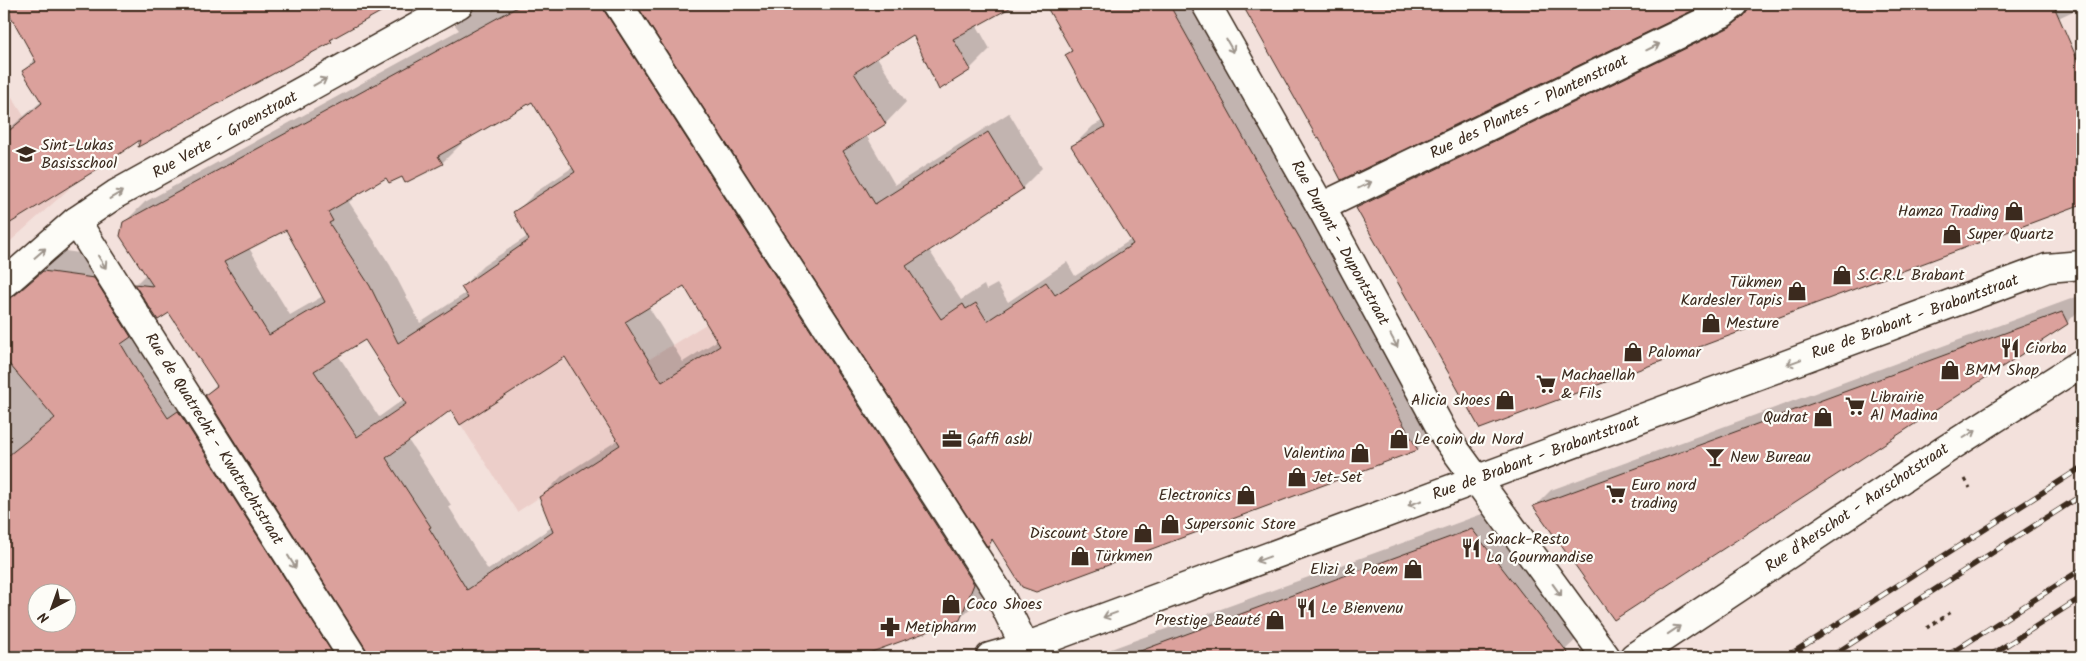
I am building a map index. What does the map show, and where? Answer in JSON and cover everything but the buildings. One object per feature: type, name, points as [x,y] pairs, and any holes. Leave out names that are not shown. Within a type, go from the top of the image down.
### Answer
[{"type":"street","name":"Rue Verte - Groenstraat","points":[[4,284],[76,221],[116,194],[459,4]]},
{"type":"street","points":[[618,4],[998,590],[1025,647]]},
{"type":"street","name":"Rue Dupont - Dupontstraat","points":[[1206,4],[1321,206],[1445,436],[1606,657]]},
{"type":"street","name":"Rue des Plantes - Plantenstraat","points":[[1321,206],[1723,13],[1734,4]]},
{"type":"street","name":"Rue de Quatrecht - Kwatrechtstraat","points":[[76,221],[353,657]]},
{"type":"street","name":"Rue de Brabant - Brabantstraat","points":[[990,657],[1025,647],[2048,268],[2082,265]]},
{"type":"street","name":"Rue d'Aerschot - Aarschotstraat","points":[[1634,657],[1945,450],[2082,363]]},
{"type":"path","points":[[1927,628],[1953,611]]},
{"type":"shaded area","name":"Sint-Lukas Basisschool","points":[[4,84],[69,189],[4,247]]},
{"type":"shaded area","points":[[537,253],[648,360],[714,319],[723,344],[704,356],[719,380],[517,512],[405,338]]},
{"type":"railway","points":[[1786,657],[2082,467]]},
{"type":"railway","points":[[1830,657],[2082,495]]},
{"type":"railway","points":[[1945,657],[2082,569]]},
{"type":"railway","points":[[1988,657],[2082,597]]},
{"type":"place","name":"Sint-Lukas Basisschool","points":[[26,154]]},
{"type":"place","name":"Hamza Trading","points":[[2014,211]]},
{"type":"place","name":"Super Quartz","points":[[1952,234]]},
{"type":"place","name":"S.C.R.L Brabant","points":[[1842,275]]},
{"type":"place","name":"Tükmen Kardesler Tapis","points":[[1797,291]]},
{"type":"place","name":"Mesture","points":[[1711,323]]},
{"type":"place","name":"Ciorba","points":[[2010,348]]},
{"type":"place","name":"Palomar","points":[[1633,352]]},
{"type":"place","name":"BMM Shop","points":[[1950,370]]},
{"type":"place","name":"Machaellah & Fils","points":[[1546,384]]},
{"type":"place","name":"Alicia shoes","points":[[1505,400]]},
{"type":"place","name":"Librairie Al Madina","points":[[1855,406]]},
{"type":"place","name":"Qudrat","points":[[1823,417]]},
{"type":"place","name":"Gaffi asbl","points":[[952,439]]},
{"type":"place","name":"Le coin du Nord","points":[[1399,439]]},
{"type":"place","name":"Valentina","points":[[1360,453]]},
{"type":"place","name":"New Bureau","points":[[1715,457]]},
{"type":"place","name":"Jet-Set","points":[[1297,477]]},
{"type":"place","name":"Euro nord trading","points":[[1616,494]]},
{"type":"place","name":"Electronics","points":[[1246,495]]},
{"type":"place","name":"Supersonic Store","points":[[1170,524]]},
{"type":"place","name":"Discount Store","points":[[1143,533]]},
{"type":"place","name":"Snack-Resto La Gourmandise","points":[[1471,548]]},
{"type":"place","name":"Türkmen","points":[[1080,556]]},
{"type":"place","name":"Elizi & Poem","points":[[1413,569]]},
{"type":"place","name":"Coco Shoes","points":[[951,604]]},
{"type":"place","name":"Le Bienvenu","points":[[1306,608]]},
{"type":"place","name":"Prestige Beauté","points":[[1275,620]]},
{"type":"place","name":"Metipharm","points":[[890,627]]}]
